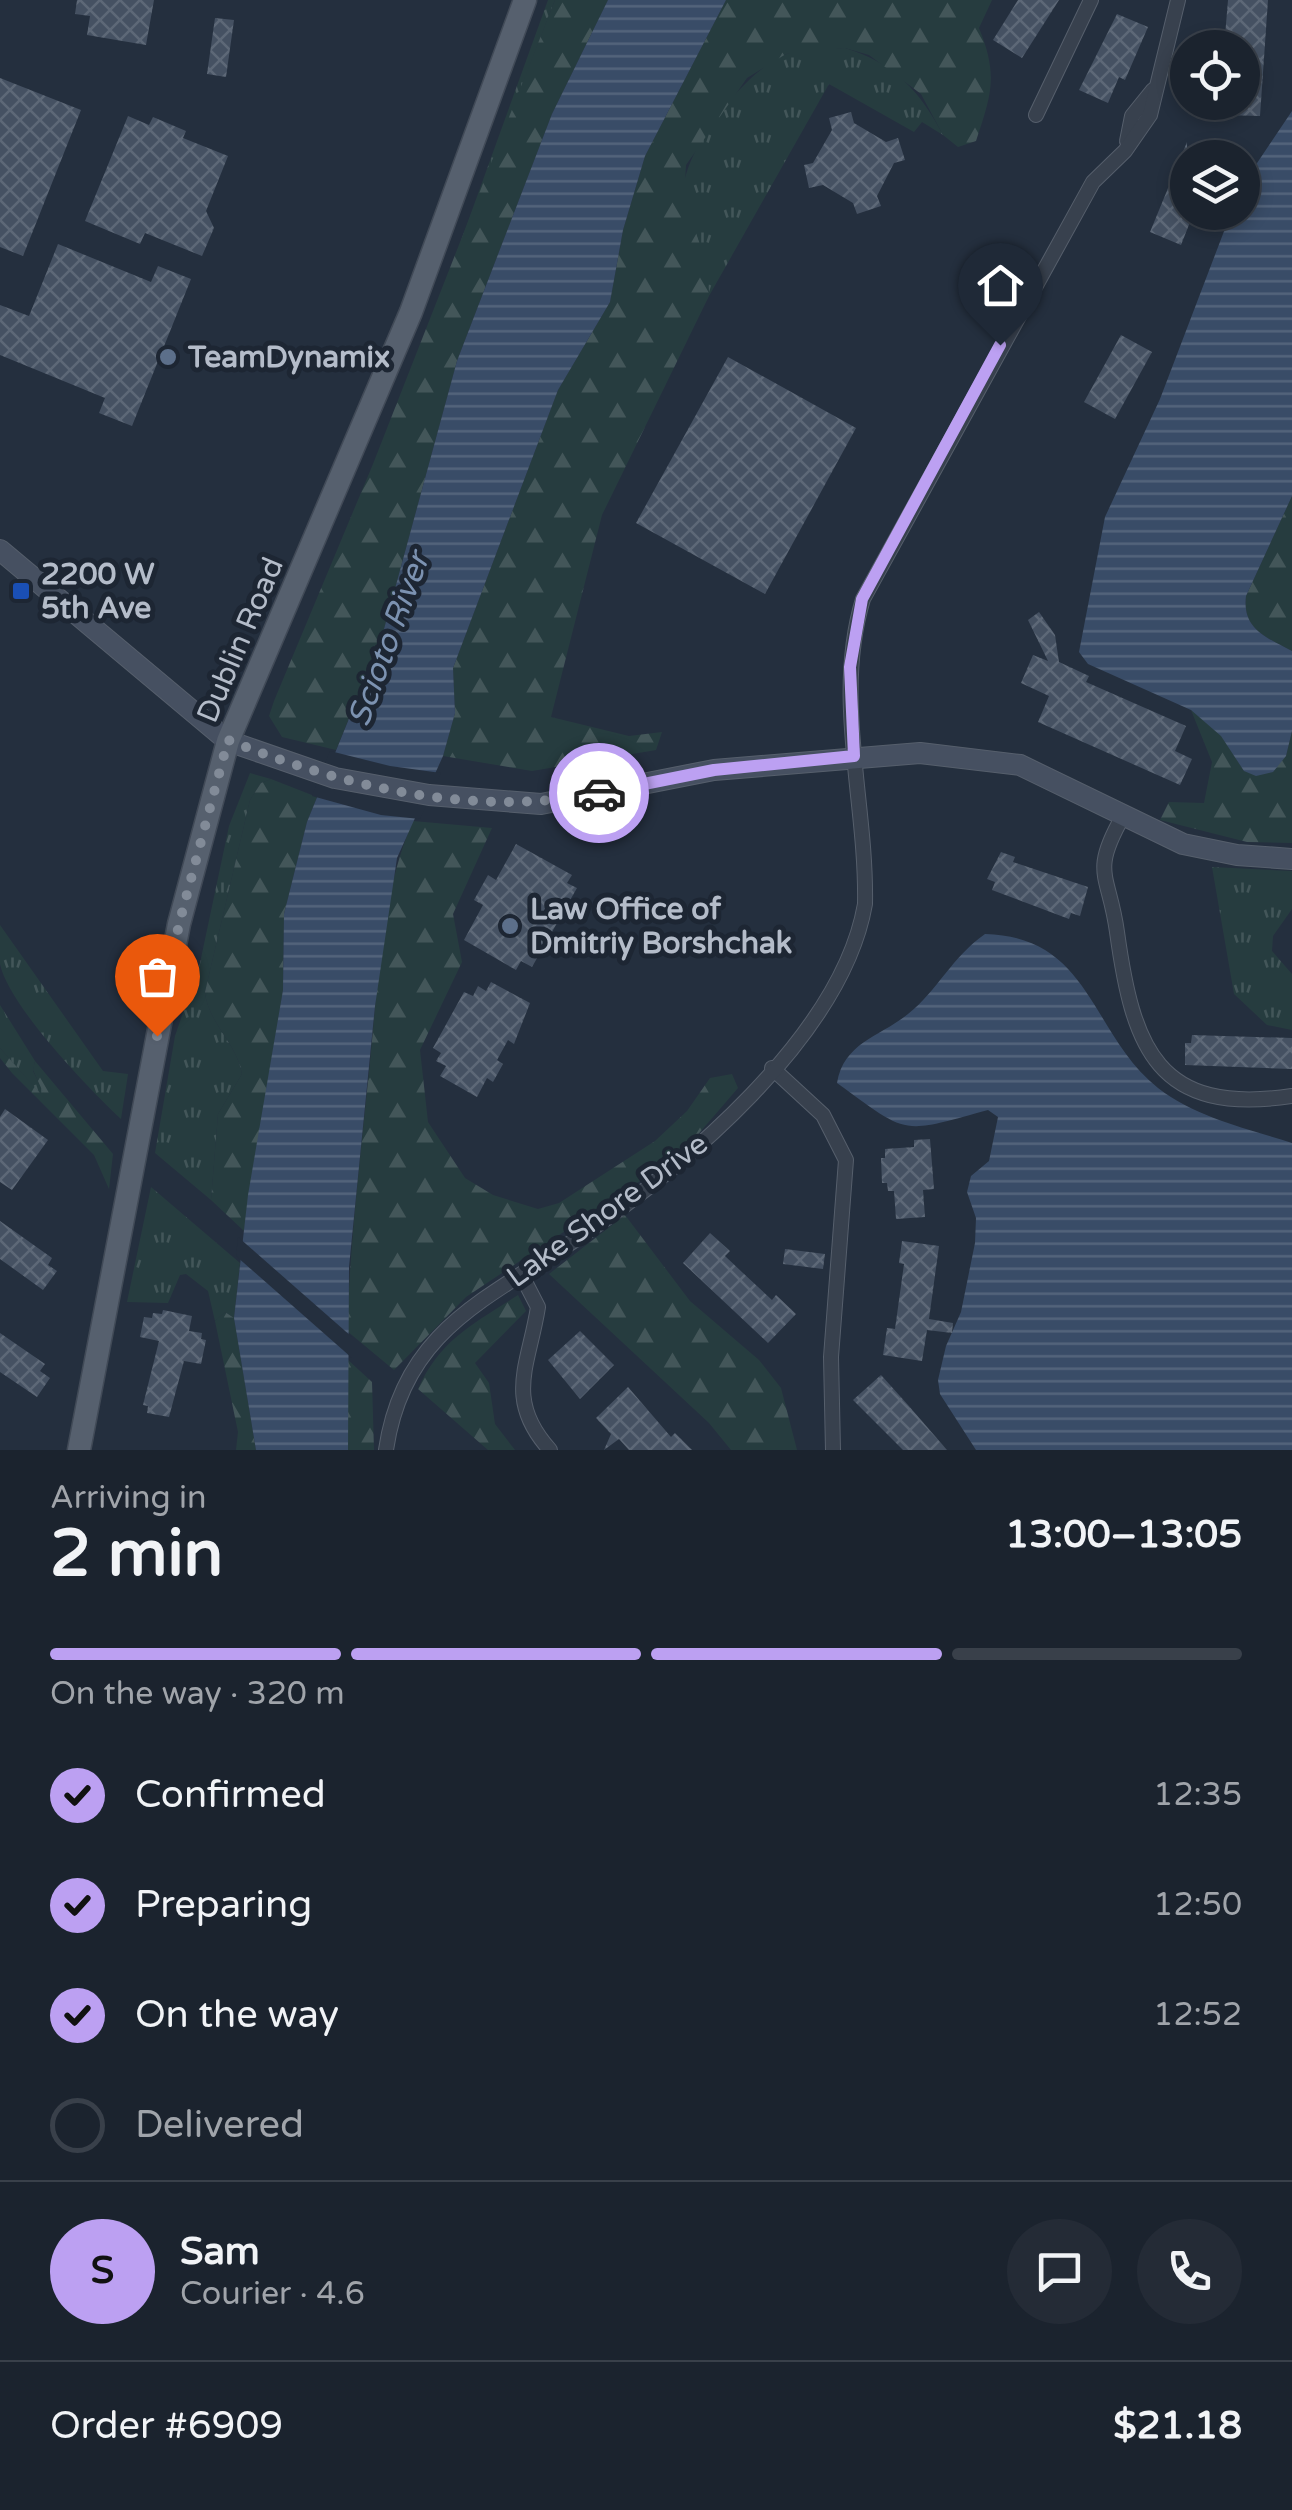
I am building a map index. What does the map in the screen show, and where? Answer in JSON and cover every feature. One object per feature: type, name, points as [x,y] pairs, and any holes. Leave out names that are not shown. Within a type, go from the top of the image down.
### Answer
[{"type":"main road","name":"Dublin Road","points":[[80,1450],[179,924],[228,740],[411,312],[525,0]]},
{"type":"main road","points":[[0,550],[228,740],[284,762],[385,788],[541,804],[714,770],[920,753],[1020,765],[1070,786],[1123,816],[1201,848],[1292,858]]},
{"type":"street","points":[[1036,116],[1091,0]]},
{"type":"street","name":"Lake Shore Drive","points":[[386,1450],[399,1392],[425,1349],[456,1318],[688,1158],[772,1068],[830,998],[859,938],[865,886],[854,756],[852,648],[872,576],[1093,182],[1125,151],[1132,116],[1156,88],[1178,0]]},
{"type":"street","points":[[1123,816],[1100,862],[1140,1042],[1167,1071],[1206,1094],[1244,1101],[1292,1096]]},
{"type":"street","points":[[772,1068],[823,1115],[846,1160],[830,1357],[832,1450]]},
{"type":"street","points":[[521,1274],[538,1307],[522,1371],[522,1400],[550,1450]]},
{"type":"green space","points":[[548,0],[555,0],[449,274]]},
{"type":"green space","points":[[555,0],[608,0],[552,114],[457,361],[381,640],[336,750],[282,737],[269,716],[274,701],[373,464]]},
{"type":"green space","points":[[726,0],[992,0],[979,28],[989,59],[991,84],[976,141],[958,147],[943,135],[921,94],[869,55],[845,48],[786,54],[747,78],[686,165],[684,198],[708,268],[709,296],[602,515],[551,717],[629,736],[662,732],[656,750],[532,771],[443,756],[455,713],[453,668],[558,390],[610,302],[623,230],[645,156]]},
{"type":"green space","points":[[845,48],[878,62],[904,81],[943,135],[922,122],[914,132],[829,84],[709,296],[684,200],[684,182],[702,139],[733,97],[768,64],[798,51]]},
{"type":"green space","points":[[1292,496],[1292,651],[1252,624],[1246,596]]},
{"type":"green space","points":[[1191,710],[1221,735],[1244,771],[1286,756],[1292,731],[1292,843],[1247,842],[1160,820],[1169,802],[1204,803],[1212,762]]},
{"type":"green space","points":[[250,773],[271,779],[261,783],[250,800],[205,992],[211,1014],[235,1052],[242,1074],[218,1114],[211,1200],[155,1153],[175,1036],[200,963],[229,826]]},
{"type":"green space","points":[[271,779],[317,797],[284,914],[283,990],[244,1231],[211,1200],[218,1114],[242,1074],[235,1052],[211,1014],[205,992],[250,800],[261,783]]},
{"type":"green space","points":[[413,821],[492,828],[453,914],[462,962],[420,1050],[428,1122],[465,1178],[493,1195],[538,1209],[559,1203],[655,1141],[687,1111],[710,1078],[732,1074],[738,1088],[682,1153],[466,1297],[394,1370],[347,1331],[356,1196],[382,939],[394,878]]},
{"type":"green space","points":[[1212,867],[1292,871],[1292,909],[1273,936],[1272,951],[1292,974],[1292,1030],[1267,1025],[1234,994]]},
{"type":"green space","points":[[0,925],[103,1071],[128,1074],[121,1119],[52,1046],[18,1002],[0,964]]},
{"type":"green space","points":[[0,1005],[35,1061],[33,1071],[50,1105],[0,1048]]},
{"type":"green space","points":[[0,1048],[47,1101],[33,1070],[35,1061],[113,1154],[109,1189],[94,1155],[12,1073],[0,1058]]},
{"type":"green space","points":[[151,1187],[240,1263],[234,1318],[225,1312],[215,1321],[208,1291],[186,1274],[180,1275],[168,1303],[127,1302]]},
{"type":"green space","points":[[625,1215],[690,1301],[759,1360],[781,1388],[797,1450],[731,1450],[709,1423],[549,1274]]},
{"type":"green space","points":[[518,1295],[526,1311],[475,1363],[489,1383],[495,1424],[515,1450],[488,1450],[418,1389],[448,1345]]},
{"type":"green space","points":[[225,1312],[234,1318],[256,1450],[236,1450],[238,1432],[215,1321]]},
{"type":"green space","points":[[347,1359],[372,1382],[374,1450],[348,1450]]},
{"type":"water","name":"Scioto River","points":[[608,0],[726,0],[645,156],[623,230],[610,302],[558,390],[453,668],[455,713],[443,756],[397,858],[375,1006],[349,1267],[348,1450],[256,1450],[234,1318],[248,1195],[283,990],[284,914],[307,822],[381,640],[457,361],[552,114]]},
{"type":"water","points":[[1292,111],[1292,496],[1246,596],[1246,607],[1258,631],[1292,651],[1292,731],[1286,756],[1273,772],[1256,776],[1244,771],[1221,736],[1191,710],[1088,664],[1079,652],[1105,517],[1160,399],[1225,230],[1260,230],[1260,159]]},
{"type":"water","points":[[985,934],[1020,939],[1048,952],[1069,970],[1135,1066],[1158,1088],[1222,1121],[1292,1143],[1292,1450],[976,1450],[940,1394],[938,1380],[946,1346],[961,1312],[975,1243],[976,1218],[967,1192],[971,1176],[989,1161],[998,1117],[988,1110],[938,1123],[907,1125],[879,1113],[837,1083],[841,1069],[855,1049],[918,1005]]},
{"type":"pier","points":[[330,751],[390,766],[441,773],[420,819],[381,815],[312,796]]},
{"type":"pier","points":[[238,1237],[352,1337],[352,1358],[236,1256]]},
{"type":"building","points":[[77,0],[154,0],[146,45],[87,35],[90,16],[75,14]]},
{"type":"building","points":[[1018,0],[1059,0],[1022,58],[993,40]]},
{"type":"building","points":[[1228,0],[1268,0],[1260,116],[1260,30],[1226,30]]},
{"type":"building","points":[[1117,14],[1148,27],[1125,80],[1119,77],[1108,103],[1079,90]]},
{"type":"building","points":[[215,18],[234,20],[226,77],[207,74]]},
{"type":"building","points":[[0,78],[81,110],[23,256],[0,247]]},
{"type":"building","points":[[851,112],[854,123],[886,142],[898,138],[905,160],[894,163],[877,196],[881,206],[857,214],[853,203],[823,185],[809,188],[804,165],[813,163],[832,130],[829,118]]},
{"type":"building","points":[[128,116],[149,125],[153,117],[186,131],[183,138],[228,156],[206,211],[214,228],[202,256],[145,233],[140,244],[85,221]]},
{"type":"building","points":[[1170,183],[1170,230],[1187,230],[1181,245],[1150,232]]},
{"type":"building","points":[[58,244],[151,282],[158,266],[191,279],[132,426],[99,413],[105,398],[0,355],[0,305],[29,316]]},
{"type":"building","points":[[1121,335],[1152,352],[1115,419],[1084,402]]},
{"type":"building","points":[[728,357],[856,428],[765,594],[636,523]]},
{"type":"building","points":[[1039,612],[1055,635],[1059,662],[1089,676],[1086,682],[1186,726],[1175,751],[1192,759],[1180,785],[1038,722],[1049,696],[1021,683],[1033,655],[1048,661],[1028,620]]},
{"type":"building","points":[[516,844],[572,875],[567,883],[577,888],[532,967],[521,961],[516,970],[464,940],[483,905],[474,900],[488,875],[496,880]]},
{"type":"building","points":[[1001,852],[1015,857],[1013,862],[1088,887],[1080,916],[1071,913],[1069,919],[992,890],[995,882],[987,879]]},
{"type":"building","points":[[491,982],[530,1003],[514,1044],[508,1040],[497,1060],[503,1064],[493,1082],[487,1078],[477,1097],[440,1076],[446,1066],[436,1061],[441,1053],[433,1048],[464,992],[473,996],[478,986],[486,991]]},
{"type":"building","points":[[1192,1035],[1292,1038],[1292,1069],[1185,1065],[1185,1043],[1191,1043]]},
{"type":"building","points":[[5,1109],[48,1140],[12,1190],[0,1182],[0,1117]]},
{"type":"building","points":[[930,1139],[934,1189],[923,1190],[925,1217],[896,1219],[894,1191],[888,1191],[887,1183],[882,1183],[881,1158],[885,1158],[885,1149],[914,1147],[914,1140]]},
{"type":"building","points":[[0,1221],[52,1258],[48,1265],[57,1271],[43,1290],[0,1259]]},
{"type":"building","points":[[710,1233],[730,1251],[725,1256],[743,1273],[772,1300],[776,1295],[796,1314],[768,1343],[683,1263]]},
{"type":"building","points":[[902,1241],[939,1246],[929,1319],[953,1323],[952,1333],[927,1330],[922,1361],[883,1355],[887,1328],[895,1329],[904,1264],[899,1263]]},
{"type":"building","points":[[785,1249],[825,1254],[823,1269],[783,1264]]},
{"type":"building","points":[[163,1310],[192,1316],[189,1331],[202,1333],[201,1339],[206,1340],[201,1364],[184,1361],[169,1417],[147,1413],[148,1406],[143,1405],[159,1341],[140,1337],[144,1317],[152,1318],[153,1313],[162,1314]]},
{"type":"building","points":[[580,1331],[614,1365],[580,1399],[548,1360]]},
{"type":"building","points":[[0,1333],[45,1364],[40,1371],[50,1378],[37,1397],[0,1372]]},
{"type":"building","points":[[881,1375],[947,1450],[903,1450],[853,1400]]},
{"type":"building","points":[[628,1387],[671,1437],[675,1433],[692,1450],[629,1450],[619,1439],[604,1450],[611,1434],[596,1418]]},
{"type":"way so far","points":[[157,1036],[179,924],[228,740],[335,778],[429,795],[541,804],[599,793]]},
{"type":"place","name":"TeamDynamix","points":[[168,357]]},
{"type":"place","name":"2200 W 5th Ave","points":[[21,591]]},
{"type":"place","name":"Law Office of Dmitriy Borshchak","points":[[510,926]]},
{"type":"route","points":[[599,793],[714,770],[854,756],[850,667],[862,599],[1000,345]]}]
